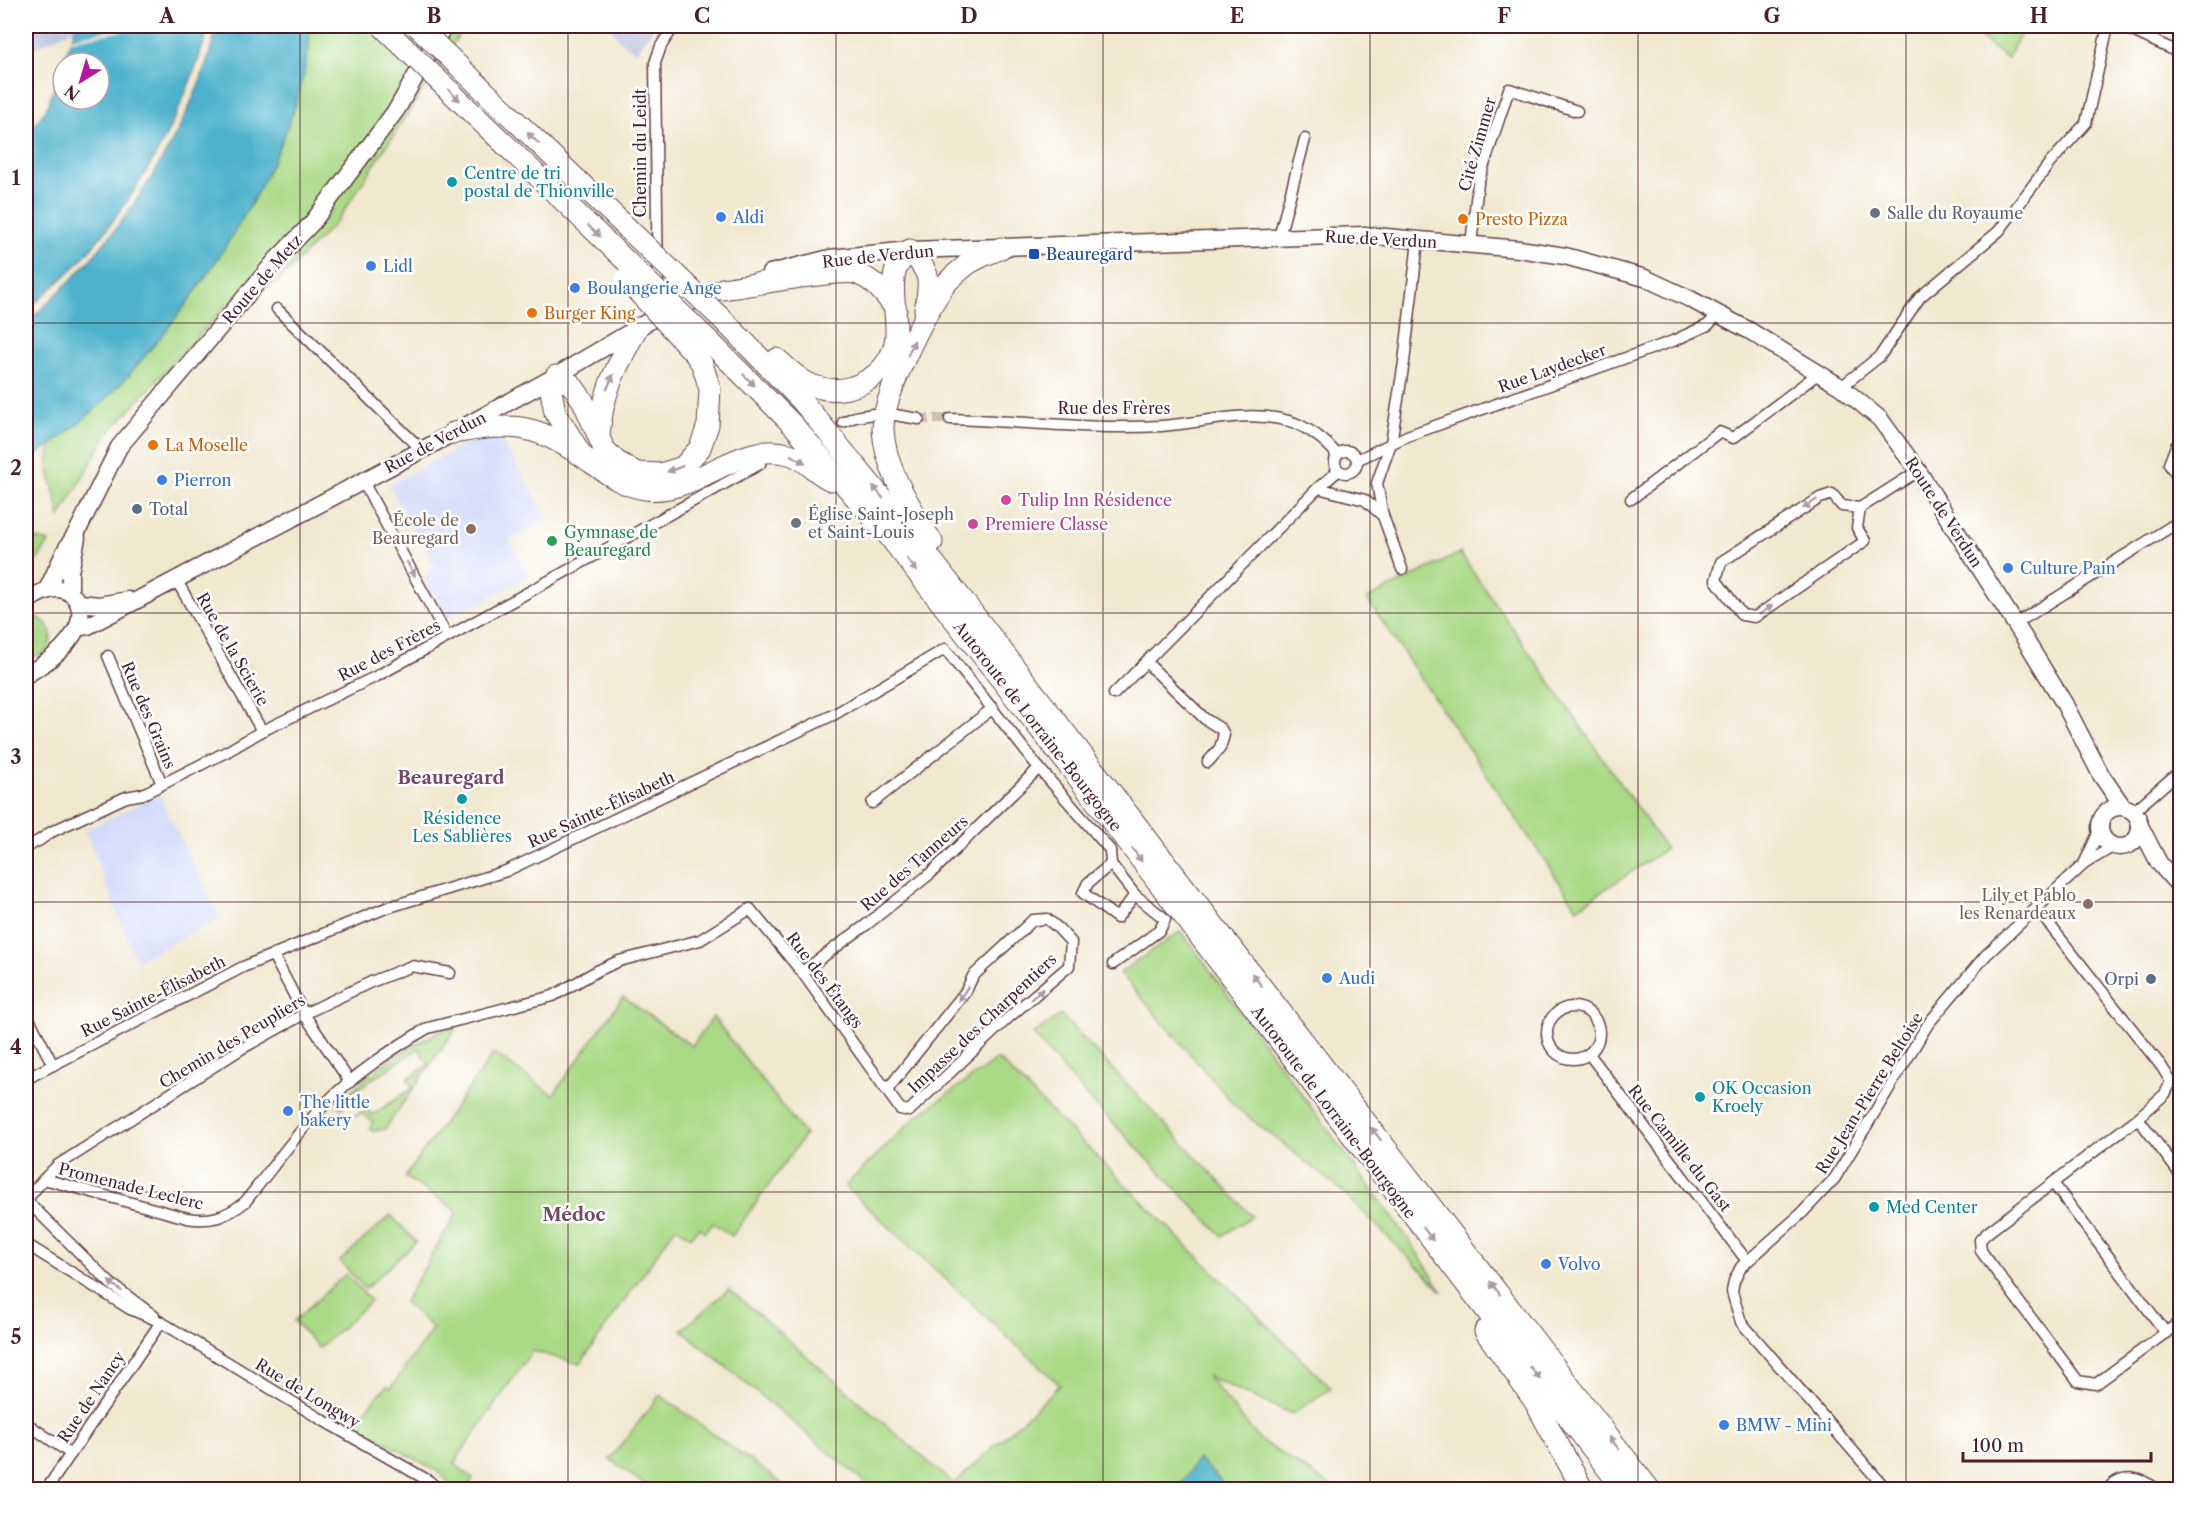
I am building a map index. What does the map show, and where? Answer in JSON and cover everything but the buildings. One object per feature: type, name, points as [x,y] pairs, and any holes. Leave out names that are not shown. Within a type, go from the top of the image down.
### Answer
[{"type":"highway","points":[[382,26],[616,251],[621,273],[701,347],[702,364],[710,389],[708,425],[700,448],[683,467],[661,474],[637,473],[616,460],[604,449],[583,401],[572,385],[556,376],[551,391],[555,412],[583,456]]},
{"type":"highway","name":"Autoroute de Lorraine-Bourgogne","points":[[417,26],[725,322],[802,401],[846,453],[988,632],[1650,1490]]},
{"type":"highway","points":[[988,632],[902,492],[889,461],[883,428],[887,402],[923,321],[945,285],[966,264],[1001,248]]},
{"type":"highway","points":[[725,322],[766,350],[792,373],[814,386],[848,389],[872,379],[886,363],[894,346],[898,327],[895,284],[897,267],[910,250],[926,269],[930,288],[923,321]]},
{"type":"highway","points":[[723,289],[832,274],[857,273],[878,285],[896,309]]},
{"type":"highway","points":[[598,438],[601,410],[608,384],[637,328]]},
{"type":"highway","name":"Autoroute de Lorraine-Bourgogne","points":[[701,347],[793,424],[849,487],[983,653],[1624,1490]]},
{"type":"highway","points":[[453,433],[514,426],[543,433],[627,485],[647,489],[671,489],[696,480],[742,456],[767,452],[789,454],[827,478],[849,487]]},
{"type":"highway","points":[[1448,1260],[1451,1283],[1535,1402],[1584,1490]]},
{"type":"main road","name":"Route de Metz","points":[[47,590],[119,447],[277,260],[312,223],[397,109],[444,26]]},
{"type":"main road","name":"Rue de Verdun","points":[[77,628],[88,626],[177,581],[362,480],[422,450],[556,376],[661,314],[758,277],[830,258],[910,250],[1001,248],[1047,244],[1364,235],[1471,244],[1565,256],[1645,278],[1719,314]]},
{"type":"main road","name":"Route de Verdun","points":[[1719,314],[1841,387],[1880,419],[1918,471],[2015,624],[2064,703],[2101,775],[2132,815],[2160,863],[2181,887]]},
{"type":"main road","name":"Route de Metz","points":[[77,628],[81,612],[75,598],[70,572],[78,530]]},
{"type":"main road","points":[[26,602],[47,590],[59,589],[75,598],[99,605],[144,597]]},
{"type":"main road","points":[[26,675],[55,657],[77,628]]},
{"type":"main road","name":"Route de Verdun","points":[[2101,775],[2106,812]]},
{"type":"main road","points":[[2112,808],[2132,815],[2138,836],[2134,841],[2120,846],[2105,841],[2100,830],[2100,823],[2106,812],[2112,808]]},
{"type":"main road","name":"Route de Verdun","points":[[2120,846],[2160,863]]},
{"type":"street","name":"Chemin du Leidt","points":[[661,314],[657,285],[655,63],[660,46],[674,26]]},
{"type":"street","points":[[1841,387],[1880,356],[1920,297],[2000,231],[2049,164],[2086,123],[2108,26]]},
{"type":"street","points":[[2122,26],[2181,53]]},
{"type":"street","name":"Cité Zimmer","points":[[1471,244],[1478,183],[1509,89],[1577,111]]},
{"type":"street","points":[[1279,237],[1305,139]]},
{"type":"street","points":[[1402,569],[1383,516],[1377,483],[1391,443],[1404,362],[1418,241]]},
{"type":"street","points":[[657,285],[677,307]]},
{"type":"street","points":[[277,309],[422,450]]},
{"type":"street","name":"Rue Laydecker","points":[[1357,460],[1391,443],[1673,341],[1708,325],[1719,314]]},
{"type":"street","points":[[1631,499],[1719,432],[1733,438],[1819,373]]},
{"type":"street","points":[[843,422],[873,414]]},
{"type":"street","points":[[895,415],[919,419]]},
{"type":"street","name":"Rue des Frères","points":[[950,419],[1162,426],[1212,419],[1260,416],[1291,422],[1309,431],[1331,446],[1337,455]]},
{"type":"street","points":[[2181,441],[2176,446],[2169,464],[2181,480]]},
{"type":"street","points":[[1343,451],[1350,452],[1357,460],[1352,472],[1345,474],[1338,471],[1335,462],[1337,455],[1343,451]]},
{"type":"street","name":"Rue des Frères","points":[[26,847],[51,832],[126,797],[143,794],[262,731],[377,676],[760,464]]},
{"type":"street","points":[[1114,694],[1318,488],[1338,471]]},
{"type":"street","points":[[1860,508],[1857,528],[1865,541],[1755,617],[1742,615],[1716,580],[1721,562],[1820,498],[1832,494],[1842,506],[1860,508],[1918,471]]},
{"type":"street","points":[[362,480],[447,636]]},
{"type":"street","points":[[1318,488],[1365,500],[1383,516]]},
{"type":"street","points":[[2015,624],[2181,521]]},
{"type":"street","name":"Rue de la Scierie","points":[[177,581],[262,731]]},
{"type":"street","name":"Rue Sainte-Élisabeth","points":[[26,1079],[243,967],[386,908],[506,871],[835,714],[945,648],[993,708]]},
{"type":"street","name":"Rue des Grains","points":[[108,657],[162,784]]},
{"type":"street","points":[[1146,662],[1206,719],[1221,729],[1224,735],[1223,742],[1208,762]]},
{"type":"street","points":[[872,803],[993,708],[1039,768],[1110,850],[1111,864],[1134,896],[1165,919],[1160,930],[1113,964]]},
{"type":"street","name":"Rue des Tanneurs","points":[[802,972],[931,873],[1039,768]]},
{"type":"street","points":[[2132,815],[2181,771]]},
{"type":"street","points":[[2084,864],[2100,830]]},
{"type":"street","points":[[2084,864],[2120,846]]},
{"type":"street","points":[[1111,864],[1088,883],[1083,893],[1117,918],[1134,896]]},
{"type":"street","name":"Rue Jean-Pierre Beltoise","points":[[1887,1490],[1741,1322],[1732,1292],[1734,1281],[1741,1267],[1802,1213],[1835,1178],[1928,1024],[1986,955],[2084,864]]},
{"type":"street","name":"Rue des Étangs","points":[[750,909],[802,972],[874,1071]]},
{"type":"street","name":"Promenade Leclerc","points":[[26,1200],[44,1179],[203,1221],[231,1213],[245,1202],[324,1105],[350,1082],[428,1028],[552,996],[619,961],[700,940],[750,909]]},
{"type":"street","points":[[2037,909],[2162,1067],[2171,1082],[2165,1094],[2138,1118],[1980,1240],[1981,1251],[2078,1381],[2096,1384],[2181,1322]]},
{"type":"street","name":"Impasse des Charpentiers","points":[[874,1071],[887,1090],[900,1109],[909,1110],[1008,1018],[1069,966],[1071,942],[1047,919],[1033,920],[973,976],[966,991],[887,1090]]},
{"type":"street","points":[[273,955],[304,1014],[350,1082]]},
{"type":"street","name":"Chemin des Peupliers","points":[[44,1179],[58,1165],[242,1049],[304,1014],[371,982],[412,966],[450,973]]},
{"type":"street","points":[[1567,1007],[1576,1007],[1592,1014],[1599,1030],[1595,1048],[1589,1054],[1581,1058],[1564,1058],[1551,1048],[1546,1032],[1552,1016],[1567,1007]]},
{"type":"street","points":[[26,1013],[53,1065]]},
{"type":"street","name":"Rue Camille du Gast","points":[[1589,1054],[1747,1261]]},
{"type":"street","points":[[2138,1118],[2181,1174]]},
{"type":"street","points":[[2053,1183],[2166,1333]]},
{"type":"street","name":"Rue de Longwy","points":[[26,1200],[110,1282],[161,1322],[429,1481],[439,1490]]},
{"type":"street","name":"Rue de Longwy","points":[[26,1244],[130,1309],[161,1322]]},
{"type":"street","name":"Rue de Nancy","points":[[46,1490],[161,1322]]},
{"type":"street","points":[[26,1423],[71,1454]]},
{"type":"street","points":[[2107,1490],[2122,1479],[2142,1479],[2158,1490]]},
{"type":"shaded area","points":[[26,26],[76,26],[75,29],[26,51]]},
{"type":"shaded area","points":[[610,26],[655,26],[636,52],[620,41]]},
{"type":"shaded area","name":"École de Beauregard","points":[[497,433],[549,518],[510,540],[529,576],[447,620],[423,576],[435,567],[388,485],[474,439]]},
{"type":"shaded area","points":[[159,795],[221,918],[136,961],[85,830]]},
{"type":"green space","points":[[310,26],[465,26],[338,220],[276,283],[228,304],[106,436],[60,517],[48,466],[51,446],[88,415],[132,372],[192,295],[252,203],[267,172],[309,50]]},
{"type":"green space","points":[[1966,26],[2025,26],[2007,59]]},
{"type":"green space","points":[[38,539],[49,542],[38,559],[26,567],[26,555],[33,552],[30,542]]},
{"type":"green space","points":[[1460,553],[1666,849],[1577,908],[1367,599]]},
{"type":"green space","points":[[34,616],[43,620],[48,627],[51,641],[43,653],[26,656],[26,617]]},
{"type":"green space","points":[[1181,931],[1409,1240],[1443,1292],[1339,1188],[1237,1108],[1120,973]]},
{"type":"green space","points":[[623,997],[692,1046],[713,1017],[805,1135],[732,1236],[713,1223],[705,1232],[699,1227],[691,1237],[676,1227],[580,1364],[532,1351],[454,1463],[473,1479],[465,1489],[456,1489],[437,1471],[353,1424],[387,1386],[391,1388],[433,1328],[404,1302],[458,1211],[405,1177],[494,1053],[553,1095]]},
{"type":"green space","points":[[1061,1015],[1252,1216],[1222,1236],[1082,1091],[1033,1034]]},
{"type":"green space","points":[[455,1028],[385,1129],[372,1131],[369,1129],[373,1122],[361,1113],[354,1118],[366,1108],[372,1115],[413,1088],[407,1079],[429,1065],[419,1048],[351,1093],[355,1101],[341,1108],[336,1103],[386,1062],[444,1029]]},
{"type":"green space","points":[[998,1059],[1331,1388],[1292,1414],[1207,1376],[1260,1440],[1336,1489],[1229,1489],[1198,1459],[1178,1489],[873,1489],[682,1330],[729,1289],[954,1484],[1060,1385],[845,1186],[917,1116]]},
{"type":"green space","points":[[391,1215],[416,1242],[365,1289],[340,1261]]},
{"type":"green space","points":[[346,1274],[371,1301],[319,1348],[294,1321]]},
{"type":"green space","points":[[660,1395],[789,1489],[651,1489],[610,1459]]},
{"type":"water","points":[[76,26],[209,26],[187,90],[158,151],[141,180],[102,235],[80,261],[26,311],[26,136],[46,110],[51,96],[51,111],[111,111],[111,51],[67,51]]},
{"type":"water","points":[[217,26],[310,26],[305,70],[291,116],[272,163],[248,210],[220,255],[161,337],[95,409],[26,462],[26,322],[36,315],[89,261],[113,232],[158,167],[193,97]]},
{"type":"water","points":[[1198,1459],[1229,1489],[1178,1489]]},
{"type":"pier","points":[[131,26],[151,26],[67,41],[69,38]]},
{"type":"tunnel","points":[[919,419],[950,419]]},
{"type":"railway","points":[[26,29],[43,26]]},
{"type":"place","name":"Centre de tri postal de Thionville","points":[[452,182]]},
{"type":"place","name":"Salle du Royaume","points":[[1875,213]]},
{"type":"place","name":"Aldi","points":[[721,217]]},
{"type":"place","name":"Presto Pizza","points":[[1463,219]]},
{"type":"place","name":"Beauregard","points":[[1034,254]]},
{"type":"place","name":"Lidl","points":[[371,266]]},
{"type":"place","name":"Boulangerie Ange","points":[[575,288]]},
{"type":"place","name":"Burger King","points":[[532,313]]},
{"type":"place","name":"La Moselle","points":[[153,445]]},
{"type":"place","name":"Pierron","points":[[162,480]]},
{"type":"place","name":"Tulip Inn Résidence","points":[[1006,500]]},
{"type":"place","name":"Total","points":[[137,509]]},
{"type":"place","name":"Église Saint-Joseph et Saint-Louis","points":[[796,523]]},
{"type":"place","name":"Premiere Classe","points":[[973,524]]},
{"type":"place","name":"École de Beauregard","points":[[471,529]]},
{"type":"place","name":"Gymnase de Beauregard","points":[[552,541]]},
{"type":"place","name":"Culture Pain","points":[[2008,568]]},
{"type":"place","name":"Résidence Les Sablières","points":[[462,799]]},
{"type":"place","name":"Lily et Pablo les Renardeaux","points":[[2088,904]]},
{"type":"place","name":"Audi","points":[[1327,978]]},
{"type":"place","name":"Orpi","points":[[2151,979]]},
{"type":"place","name":"OK Occasion Kroely","points":[[1700,1097]]},
{"type":"place","name":"The little bakery","points":[[288,1111]]},
{"type":"place","name":"Med Center","points":[[1874,1207]]},
{"type":"place","name":"Volvo","points":[[1546,1264]]},
{"type":"place","name":"BMW - Mini","points":[[1724,1425]]},
{"type":"district","name":"Beauregard","points":[[451,778]]},
{"type":"district","name":"Médoc","points":[[574,1215]]}]
